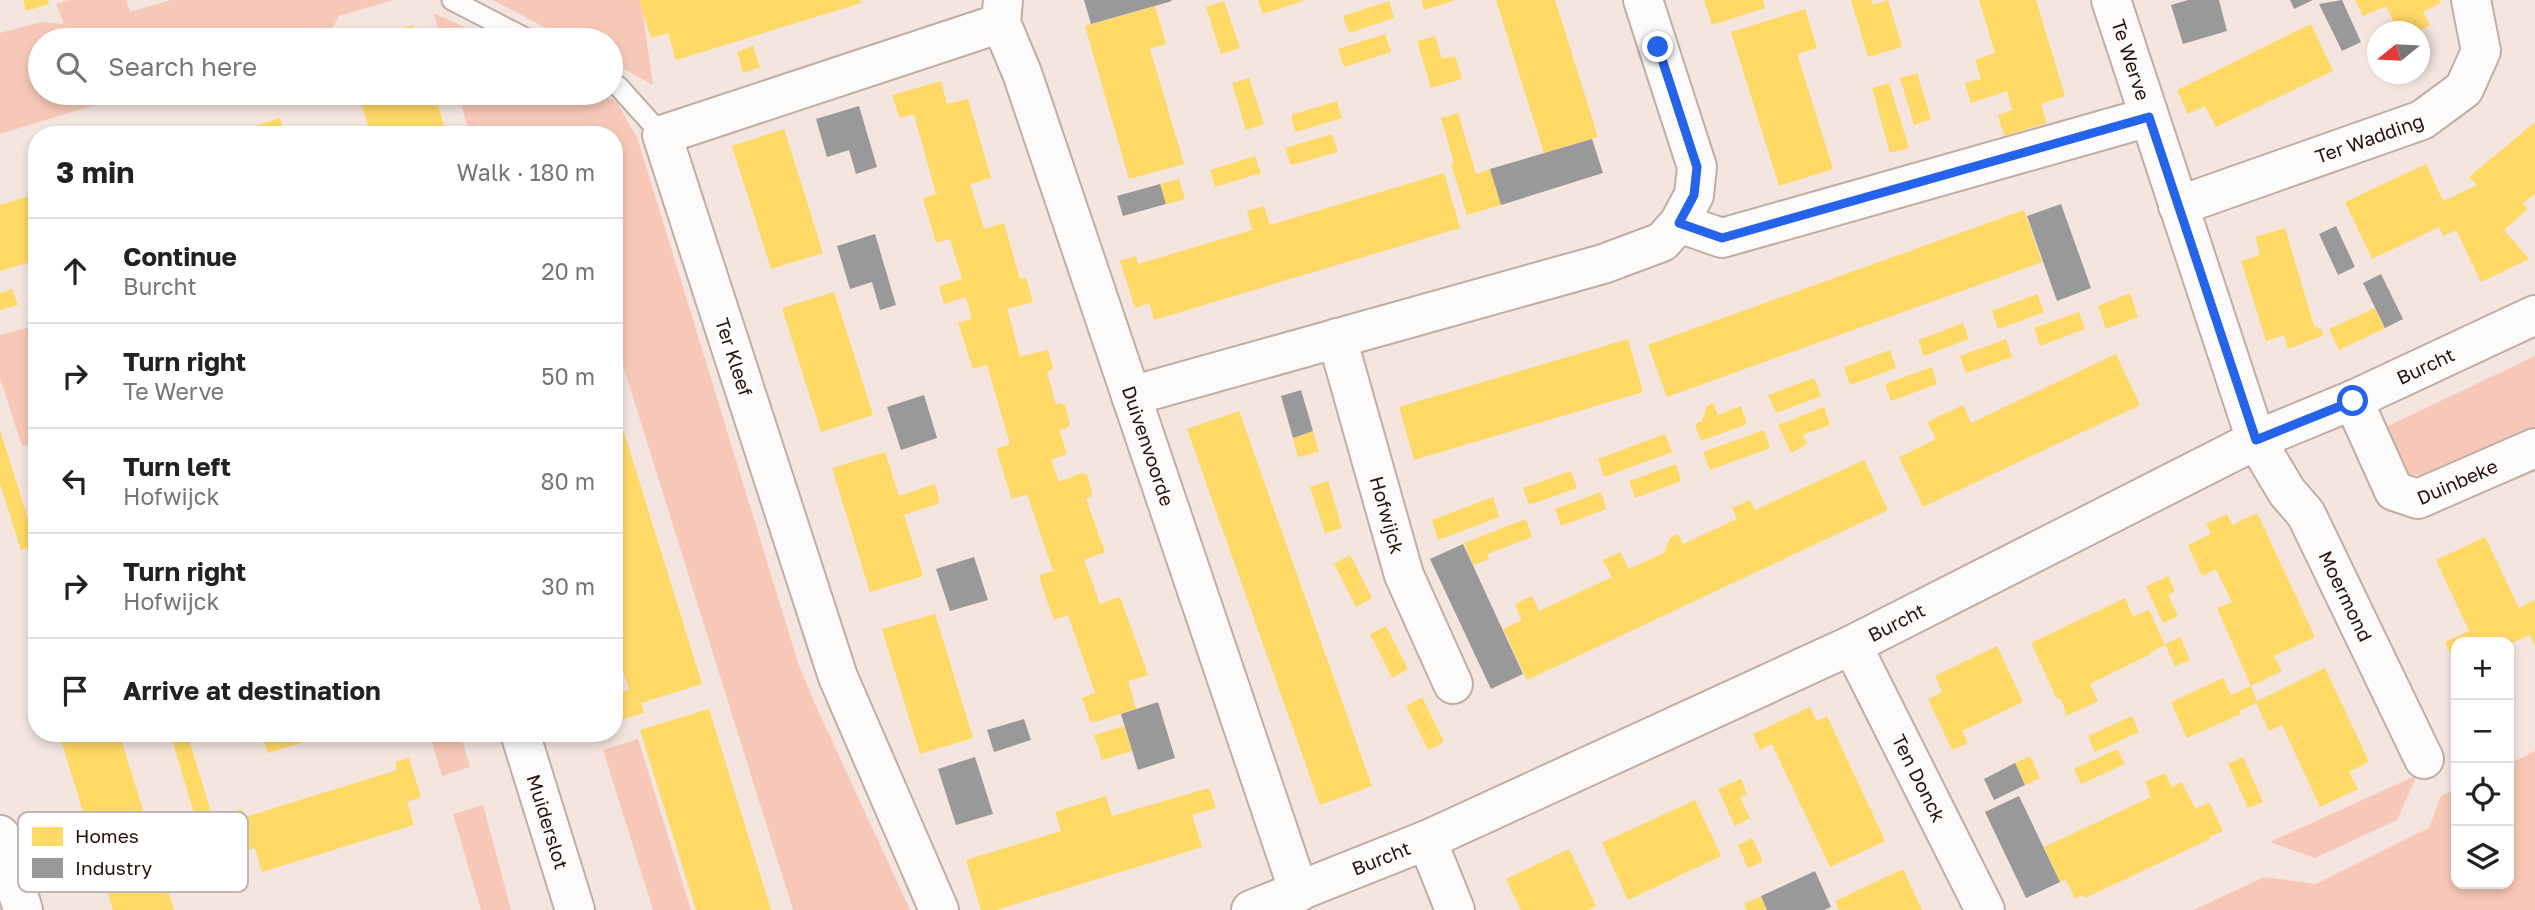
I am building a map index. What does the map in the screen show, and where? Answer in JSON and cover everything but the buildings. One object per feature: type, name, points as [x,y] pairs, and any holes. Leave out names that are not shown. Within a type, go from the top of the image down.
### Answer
[{"type":"street","points":[[1131,396],[1603,264],[1662,242],[1679,223],[1694,195],[1697,167],[1643,0]]},
{"type":"street","name":"Te Werve","points":[[2111,0],[2256,440]]},
{"type":"street","name":"Ter Wadding","points":[[2178,206],[2422,120],[2464,89],[2481,51],[2471,0]]},
{"type":"street","points":[[662,135],[1002,12]]},
{"type":"street","name":"Duivenvoorde","points":[[1002,12],[1298,892]]},
{"type":"street","points":[[1679,223],[1722,238],[2149,117]]},
{"type":"street","name":"Ter Kleef","points":[[662,135],[838,677],[939,910]]},
{"type":"street","name":"Burcht","points":[[1251,910],[1427,840],[1852,645],[2256,440],[2353,401],[2535,315]]},
{"type":"street","name":"Hofwijck","points":[[1337,338],[1404,575],[1453,684]]},
{"type":"street","name":"Duinbeke","points":[[2353,401],[2394,491],[2418,499],[2535,448]]},
{"type":"street","name":"Moermond","points":[[2256,440],[2287,492],[2306,514],[2424,759]]},
{"type":"street","name":"Ten Donck","points":[[1852,645],[1985,910]]},
{"type":"street","name":"Muiderslot","points":[[523,742],[575,910]]},
{"type":"street","points":[[0,835],[23,910]]},
{"type":"street","points":[[1427,840],[1455,910]]},
{"type":"lane","points":[[452,0],[506,28]]},
{"type":"lane","points":[[623,92],[662,135]]},
{"type":"shaded area","points":[[71,0],[126,0],[130,12],[171,0],[393,0],[339,16],[332,28],[28,28],[28,105],[95,105],[0,134],[0,33],[41,22],[64,24],[56,4]]},
{"type":"shaded area","points":[[493,0],[641,0],[653,85],[623,69],[623,28],[546,28]]},
{"type":"shaded area","points":[[433,13],[467,28],[438,28]]},
{"type":"shaded area","points":[[461,105],[619,105],[638,140],[798,663],[910,910],[793,910],[623,365],[623,126],[467,126]]},
{"type":"shaded area","points":[[28,327],[28,444],[22,446],[0,378],[0,335]]},
{"type":"shaded area","points":[[2535,356],[2535,427],[2423,476],[2408,474],[2388,426]]},
{"type":"shaded area","points":[[638,739],[691,910],[653,910],[603,750]]},
{"type":"shaded area","points":[[432,742],[463,742],[470,767],[442,776]]},
{"type":"shaded area","points":[[2535,751],[2535,910],[2194,910],[2264,877],[2316,884],[2429,828],[2441,796],[2451,791],[2451,889],[2514,889],[2514,762]]},
{"type":"shaded area","points":[[2417,775],[2397,820],[2315,858],[2270,842]]},
{"type":"shaded area","points":[[483,805],[511,910],[481,910],[453,814]]},
{"type":"route","points":[[1658,47],[1697,167],[1694,195],[1679,223],[1722,238],[2149,117],[2256,440],[2353,401]]}]
